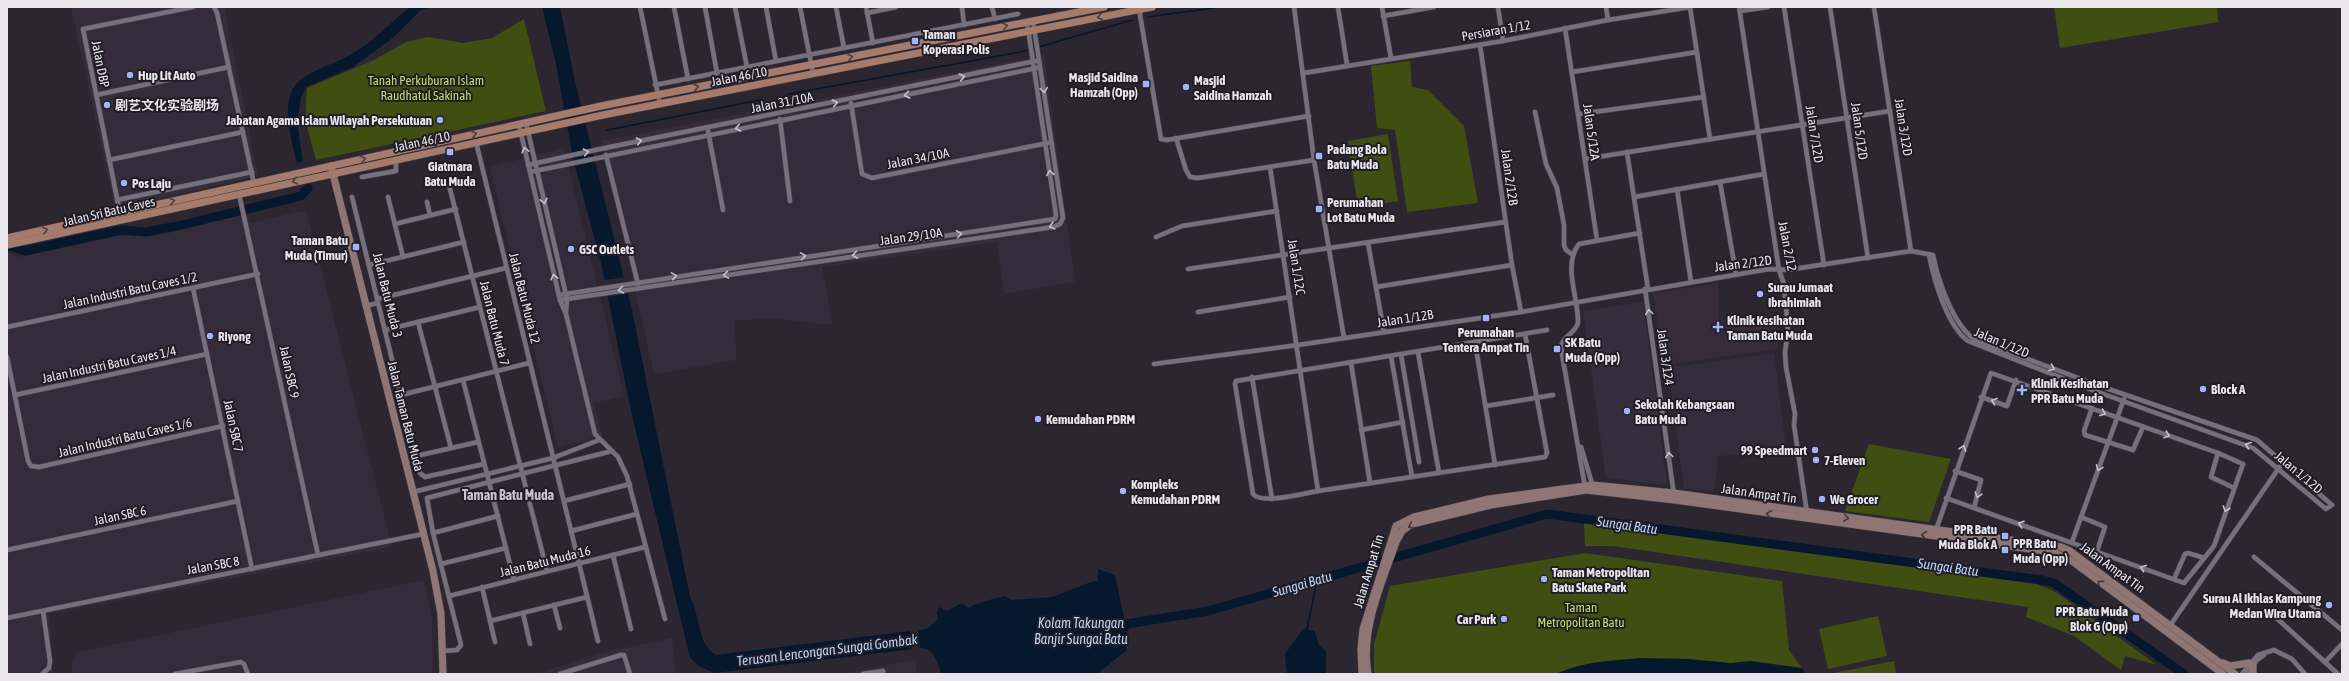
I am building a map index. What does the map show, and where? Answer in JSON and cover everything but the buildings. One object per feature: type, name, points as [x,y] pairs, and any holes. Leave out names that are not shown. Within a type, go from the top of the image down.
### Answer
[{"type":"main road","name":"Jalan 46/10","points":[[332,169],[590,108],[1104,7]]},
{"type":"main road","name":"Jalan 46/10","points":[[332,169],[396,159],[591,117],[1032,31],[1138,8],[1152,7]]},
{"type":"main road","name":"Jalan Sri Batu Caves","points":[[7,238],[332,169]]},
{"type":"main road","name":"Jalan Sri Batu Caves","points":[[7,245],[239,194],[255,186]]},
{"type":"street","name":"Jalan DBP","points":[[120,213],[83,29],[193,7]]},
{"type":"street","points":[[214,7],[217,13],[255,186]]},
{"type":"street","points":[[640,7],[660,104]]},
{"type":"street","points":[[674,7],[688,79]]},
{"type":"street","points":[[705,7],[717,73]]},
{"type":"street","points":[[735,7],[747,67]]},
{"type":"street","points":[[766,7],[776,61]]},
{"type":"street","points":[[800,7],[813,74]]},
{"type":"street","points":[[836,7],[844,48]]},
{"type":"street","points":[[866,7],[873,43]]},
{"type":"street","points":[[867,13],[896,7]]},
{"type":"street","points":[[962,7],[964,25]]},
{"type":"street","points":[[992,7],[995,19]]},
{"type":"street","points":[[1294,7],[1304,73],[1314,160],[1344,338]]},
{"type":"street","points":[[1338,7],[1347,65]]},
{"type":"street","points":[[1382,7],[1391,58]]},
{"type":"street","points":[[1383,16],[1434,7]]},
{"type":"street","points":[[1498,7],[1503,41]]},
{"type":"street","points":[[1606,7],[1608,20]]},
{"type":"street","points":[[1691,7],[1710,139]]},
{"type":"street","name":"Persiaran 1/12","points":[[1304,73],[1480,45],[1608,20],[1691,7]]},
{"type":"street","points":[[1740,9],[1768,7]]},
{"type":"street","name":"Jalan 7/12D","points":[[1784,7],[1824,265]]},
{"type":"street","name":"Jalan 5/12D","points":[[1830,7],[1868,258]]},
{"type":"street","name":"Jalan 3/12D","points":[[1874,7],[1912,251]]},
{"type":"street","points":[[1138,8],[1159,135],[1164,140],[1309,116]]},
{"type":"street","name":"Jalan 2/12","points":[[1740,9],[1779,270],[1784,284],[1788,331],[1785,352],[1786,367],[1795,414],[1794,425],[1807,516]]},
{"type":"street","name":"Jalan 46/10","points":[[656,85],[1018,14]]},
{"type":"street","name":"Jalan 29/10A","points":[[560,300],[1053,227],[1060,224],[1063,218],[1040,61],[1030,22]]},
{"type":"street","name":"Jalan 5/12A","points":[[1564,28],[1579,114],[1597,240]]},
{"type":"street","name":"Jalan 29/10A","points":[[559,294],[604,286],[1051,220],[1056,215],[1030,41],[1032,31]]},
{"type":"street","name":"Jalan 2/12B","points":[[1480,45],[1505,222],[1520,312]]},
{"type":"street","points":[[1572,72],[1697,52]]},
{"type":"street","name":"Jalan 31/10A","points":[[528,165],[600,149],[1040,61]]},
{"type":"street","points":[[96,95],[229,67]]},
{"type":"street","name":"Jalan 31/10A","points":[[530,172],[780,119],[1041,68]]},
{"type":"street","points":[[1579,114],[1704,97]]},
{"type":"street","name":"Jalan 34/10A","points":[[851,100],[862,174],[872,178],[1052,142]]},
{"type":"street","points":[[1585,159],[1890,111]]},
{"type":"street","points":[[1535,112],[1546,164],[1557,188],[1564,225],[1564,245],[1566,250],[1573,255]]},
{"type":"street","points":[[780,119],[790,202]]},
{"type":"street","points":[[526,123],[524,132],[528,165],[560,300],[566,314],[595,434],[599,440],[612,451],[621,464],[630,484],[664,619]]},
{"type":"street","points":[[519,125],[524,132],[537,170],[566,293],[566,314]]},
{"type":"street","points":[[708,128],[723,210]]},
{"type":"street","points":[[109,160],[243,132]]},
{"type":"street","points":[[1176,138],[1186,170],[1190,177],[1198,178],[1314,160]]},
{"type":"street","name":"Jalan Batu Muda 12","points":[[476,142],[598,641]]},
{"type":"street","name":"Jalan 3/124","points":[[1627,152],[1648,289],[1674,497]]},
{"type":"street","points":[[604,156],[638,288]]},
{"type":"street","points":[[362,177],[396,171],[396,159]]},
{"type":"street","name":"Jalan 1/12C","points":[[1270,167],[1298,345],[1318,491]]},
{"type":"street","name":"Jalan Taman Batu Muda","points":[[332,169],[439,600],[443,674]]},
{"type":"street","points":[[117,200],[252,172]]},
{"type":"street","points":[[1634,197],[1764,174]]},
{"type":"street","points":[[1720,182],[1736,274]]},
{"type":"street","name":"Jalan Batu Muda 7","points":[[449,185],[547,571]]},
{"type":"street","points":[[1677,189],[1691,282]]},
{"type":"street","name":"Jalan SBC 9","points":[[239,194],[258,274],[318,555]]},
{"type":"street","name":"Jalan Batu Muda 3","points":[[352,197],[420,474],[425,477],[484,464]]},
{"type":"street","points":[[388,197],[403,257]]},
{"type":"street","points":[[426,202],[430,215]]},
{"type":"street","points":[[395,224],[456,209]]},
{"type":"street","points":[[1156,237],[1182,226],[1277,211]]},
{"type":"street","points":[[1188,269],[1284,256],[1505,222]]},
{"type":"street","points":[[1585,487],[1579,443],[1561,348],[1564,340],[1577,327],[1576,302],[1572,274],[1573,255],[1579,244],[1640,233]]},
{"type":"street","points":[[369,265],[464,242]]},
{"type":"street","points":[[1368,243],[1384,332]]},
{"type":"street","name":"Jalan 2/12D","points":[[1648,289],[1736,274],[1824,265],[1912,251],[1931,255]]},
{"type":"street","name":"Jalan 1/12D","points":[[1931,255],[1951,309],[1960,325],[1970,336],[2126,395],[2256,440],[2332,505],[2326,509],[2253,448],[1972,344],[1963,338],[1955,328],[1947,311],[1931,255]]},
{"type":"street","points":[[1376,287],[1512,266]]},
{"type":"street","points":[[366,306],[378,301],[506,268]]},
{"type":"street","name":"Jalan Industri Batu Caves 1/2","points":[[7,327],[258,274]]},
{"type":"street","name":"Jalan SBC 7","points":[[193,288],[252,569]]},
{"type":"street","name":"Jalan 1/12B","points":[[1154,364],[1298,345],[1520,312],[1648,289]]},
{"type":"street","points":[[1198,312],[1290,297]]},
{"type":"street","points":[[385,330],[480,307]]},
{"type":"street","points":[[418,322],[451,448]]},
{"type":"street","points":[[1525,334],[1546,455],[1495,465],[1272,499],[1259,498],[1253,494],[1235,384],[1236,381],[1252,377],[1301,371],[1548,330]]},
{"type":"street","points":[[1475,342],[1495,465]]},
{"type":"street","points":[[1418,352],[1439,473]]},
{"type":"street","name":"Jalan Industri Batu Caves 1/4","points":[[15,395],[207,354]]},
{"type":"street","points":[[1401,354],[1419,462]]},
{"type":"street","points":[[1391,356],[1412,477]]},
{"type":"street","points":[[7,357],[15,395]]},
{"type":"street","points":[[401,395],[529,363]]},
{"type":"street","points":[[1351,363],[1370,483]]},
{"type":"street","points":[[1946,498],[2184,583],[2214,546],[2243,464],[2241,461],[2117,418],[2016,380],[1991,373],[1955,471],[1946,498],[1936,530],[1940,535],[1962,541]]},
{"type":"street","points":[[1252,377],[1272,499]]},
{"type":"street","points":[[463,380],[514,580]]},
{"type":"street","points":[[1981,397],[2007,406],[2016,380]]},
{"type":"street","name":"Jalan Industri Batu Caves 1/6","points":[[15,395],[28,461],[31,466],[39,467],[223,426]]},
{"type":"street","points":[[1486,406],[1553,395]]},
{"type":"street","points":[[2072,542],[2126,395]]},
{"type":"street","points":[[2092,408],[2084,434],[2135,450],[2143,427]]},
{"type":"street","points":[[1401,413],[1410,412]]},
{"type":"street","points":[[1361,430],[1403,422]]},
{"type":"street","points":[[413,492],[553,458],[599,440]]},
{"type":"street","points":[[416,456],[478,442]]},
{"type":"street","points":[[1579,443],[1593,488]]},
{"type":"street","points":[[442,651],[457,650],[462,645],[433,533],[426,502],[427,498],[612,451]]},
{"type":"street","points":[[2218,453],[2211,477],[2234,488]]},
{"type":"street","points":[[2143,615],[2166,626],[2170,624],[2283,462]]},
{"type":"street","points":[[1955,471],[1981,480],[1974,508]]},
{"type":"street","points":[[564,501],[630,484]]},
{"type":"street","name":"Jalan Ampat Tin","points":[[1362,674],[1364,637],[1391,547],[1400,534],[1412,524],[1491,505],[1585,487],[1674,497],[1807,516],[1962,541],[2059,554],[2072,561],[2223,674]]},
{"type":"street","name":"Jalan SBC 6","points":[[7,550],[238,501]]},
{"type":"street","points":[[571,531],[637,514]]},
{"type":"street","points":[[433,533],[498,516]]},
{"type":"street","name":"Jalan Ampat Tin","points":[[1807,516],[1936,530],[2066,548],[2170,624],[2235,674]]},
{"type":"street","points":[[2081,517],[2105,527],[2097,551]]},
{"type":"street","name":"Jalan SBC 8","points":[[7,618],[423,534]]},
{"type":"street","name":"Jalan Batu Muda 16","points":[[449,596],[645,547]]},
{"type":"street","points":[[442,564],[506,548]]},
{"type":"street","points":[[2174,579],[2185,554],[2188,553],[2204,558]]},
{"type":"street","points":[[613,555],[632,629]]},
{"type":"street","points":[[2254,557],[2342,630]]},
{"type":"street","points":[[482,587],[495,642]]},
{"type":"street","points":[[490,621],[587,597]]},
{"type":"street","points":[[554,605],[560,628]]},
{"type":"street","points":[[42,674],[49,668],[50,661],[43,611]]},
{"type":"street","points":[[524,613],[530,644]]},
{"type":"street","points":[[2271,613],[2338,674]]},
{"type":"street","points":[[2170,624],[2171,630],[2187,647]]},
{"type":"street","name":"Jalan Ampat Tin","points":[[1364,637],[1368,674]]},
{"type":"street","points":[[2325,662],[2342,644]]},
{"type":"street","points":[[2248,674],[2262,652],[2274,650],[2292,659],[2305,674]]},
{"type":"street","points":[[2204,651],[2227,665],[2252,668]]},
{"type":"street","points":[[2242,674],[2252,668],[2261,656],[2274,653],[2290,661],[2301,674]]},
{"type":"street","points":[[560,674],[617,655],[624,655],[630,674]]},
{"type":"street","points":[[175,674],[241,662],[244,664],[248,674]]},
{"type":"street","points":[[863,674],[883,670],[883,674]]},
{"type":"shaded area","points":[[71,7],[224,7],[258,176],[115,209]]},
{"type":"shaded area","points":[[1044,55],[1075,282],[1004,294],[997,242],[822,267],[833,325],[770,318],[735,321],[736,360],[654,374],[601,141]]},
{"type":"shaded area","points":[[564,148],[624,396],[594,403],[602,436],[558,447],[490,167]]},
{"type":"shaded area","points":[[306,210],[392,547],[49,614],[53,674],[7,674],[7,252],[20,257],[117,236],[147,236],[247,214],[250,223]]},
{"type":"shaded area","name":"Klinik Kesihatan Taman Batu Muda","points":[[1718,283],[1719,321],[1778,313],[1778,349],[1664,365],[1653,293]]},
{"type":"shaded area","name":"Sekolah Kebangsaan Batu Muda","points":[[1643,302],[1667,485],[1606,478],[1583,311]]},
{"type":"shaded area","points":[[1774,353],[1786,446],[1761,445],[1762,453],[1718,456],[1714,491],[1684,489],[1668,368]]},
{"type":"shaded area","points":[[424,580],[432,617],[433,674],[72,674],[72,661],[78,652]]},
{"type":"shaded area","points":[[672,638],[676,674],[534,674],[606,652]]},
{"type":"shaded area","points":[[915,660],[917,674],[839,674]]},
{"type":"green space","points":[[2054,7],[2217,7],[2218,22],[2060,48]]},
{"type":"green space","name":"Tanah Perkuburan Islam Raudhatul Sakinah","points":[[524,19],[546,111],[316,160],[305,120],[307,88],[374,60],[406,42],[428,37],[463,43],[492,38]]},
{"type":"green space","points":[[1410,61],[1412,87],[1428,90],[1464,126],[1478,203],[1407,212],[1395,130],[1377,128],[1371,66]]},
{"type":"green space","points":[[1388,134],[1398,201],[1358,208],[1348,141]]},
{"type":"green space","points":[[1869,444],[1951,459],[1929,522],[1845,511]]},
{"type":"green space","points":[[1584,522],[2036,584],[2056,592],[2157,665],[2125,656],[2121,670],[2074,636],[2026,617],[2028,607],[1613,546],[1585,546]]},
{"type":"green space","name":"Taman Metropolitan Batu","points":[[1585,553],[1782,581],[1789,650],[1806,674],[1374,674],[1374,644],[1390,586]]},
{"type":"green space","points":[[1878,616],[1887,656],[1828,669],[1819,629]]},
{"type":"green space","points":[[1894,661],[1896,674],[1828,674]]},
{"type":"water","points":[[410,7],[432,7],[421,10],[394,37],[353,67],[306,87],[301,97],[297,122],[303,161],[297,163],[289,128],[288,104],[291,93],[297,84],[306,76],[362,47]]},
{"type":"water","points":[[542,7],[560,7],[575,82],[632,310],[690,597],[705,644],[710,650],[716,655],[927,629],[938,619],[937,613],[939,607],[947,611],[962,603],[969,608],[981,602],[1004,596],[1012,600],[1052,597],[1091,582],[1098,581],[1098,569],[1115,575],[1124,618],[1131,623],[1127,633],[1127,650],[1097,674],[942,674],[935,657],[926,649],[921,648],[714,673],[699,666],[690,658],[631,411],[601,263],[573,158],[556,64]]},
{"type":"water","points":[[1303,629],[1315,631],[1318,644],[1326,651],[1326,674],[1287,674],[1285,654]]},
{"type":"water","points":[[1640,658],[1688,659],[1731,663],[1750,661],[1802,668],[1806,674],[1556,674],[1587,664]]},
{"type":"pier","points":[[626,277],[630,293],[606,297],[603,280]]},
{"type":"pier","points":[[910,629],[918,629],[920,650],[912,651]]},
{"type":"waterway","points":[[1148,17],[1220,7]]},
{"type":"waterway","points":[[789,94],[1021,52],[1132,20]]},
{"type":"waterway","points":[[607,130],[760,100]]},
{"type":"waterway","points":[[16,248],[25,251],[121,230],[146,232],[178,226],[301,196],[308,188]]},
{"type":"waterway","points":[[7,249],[16,248]]},
{"type":"waterway","name":"Sungai Batu","points":[[1123,629],[1126,624],[1208,611],[1547,514],[2042,580],[2054,583],[2184,674]]},
{"type":"waterway","points":[[1307,630],[1317,580]]},
{"type":"place","name":"Taman Koperasi Polis","points":[[915,41]]},
{"type":"place","name":"Hup Lit Auto","points":[[130,75]]},
{"type":"place","name":"Masjid Saidina Hamzah (Opp)","points":[[1146,84]]},
{"type":"place","name":"Masjid Saidina Hamzah","points":[[1186,87]]},
{"type":"place","name":"剧艺文化实验剧场","points":[[107,105]]},
{"type":"place","name":"Jabatan Agama Islam Wilayah Persekutuan","points":[[440,120]]},
{"type":"place","name":"Giatmara Batu Muda","points":[[450,152]]},
{"type":"place","name":"Padang Bola Batu Muda","points":[[1319,156]]},
{"type":"place","name":"Pos Laju","points":[[124,183]]},
{"type":"place","name":"Perumahan Lot Batu Muda","points":[[1319,209]]},
{"type":"place","name":"Taman Batu Muda (Timur)","points":[[356,247]]},
{"type":"place","name":"GSC Outlets","points":[[571,249]]},
{"type":"place","name":"Surau Jumaat Ibrahimiah","points":[[1760,294]]},
{"type":"place","name":"Perumahan Tentera Ampat Tin","points":[[1486,318]]},
{"type":"place","name":"Klinik Kesihatan Taman Batu Muda","points":[[1718,327]]},
{"type":"place","name":"Riyong","points":[[210,336]]},
{"type":"place","name":"SK Batu Muda (Opp)","points":[[1557,349]]},
{"type":"place","name":"Block A","points":[[2203,389]]},
{"type":"place","name":"Klinik Kesihatan PPR Batu Muda","points":[[2022,390]]},
{"type":"place","name":"Sekolah Kebangsaan Batu Muda","points":[[1627,411]]},
{"type":"place","name":"Kemudahan PDRM","points":[[1038,419]]},
{"type":"place","name":"99 Speedmart","points":[[1815,450]]},
{"type":"place","name":"7-Eleven","points":[[1816,460]]},
{"type":"place","name":"Kompleks Kemudahan PDRM","points":[[1123,491]]},
{"type":"place","name":"We Grocer","points":[[1822,499]]},
{"type":"place","name":"PPR Batu Muda Blok A","points":[[2005,536]]},
{"type":"place","name":"PPR Batu Muda (Opp)","points":[[2005,550]]},
{"type":"place","name":"Taman Metropolitan Batu Skate Park","points":[[1544,579]]},
{"type":"place","name":"Surau Al Ikhlas Kampung Medan Wira Utama","points":[[2329,605]]},
{"type":"place","name":"PPR Batu Muda Blok G (Opp)","points":[[2136,618]]},
{"type":"place","name":"Car Park","points":[[1504,619]]},
{"type":"district","name":"Taman Batu Muda","points":[[508,495]]},
{"type":"water label","name":"Kolam Takungan Banjir Sungai Batu","points":[[1081,632]]},
{"type":"water label","name":"Terusan Lencongan Sungai Gombak","points":[[827,650]]}]
